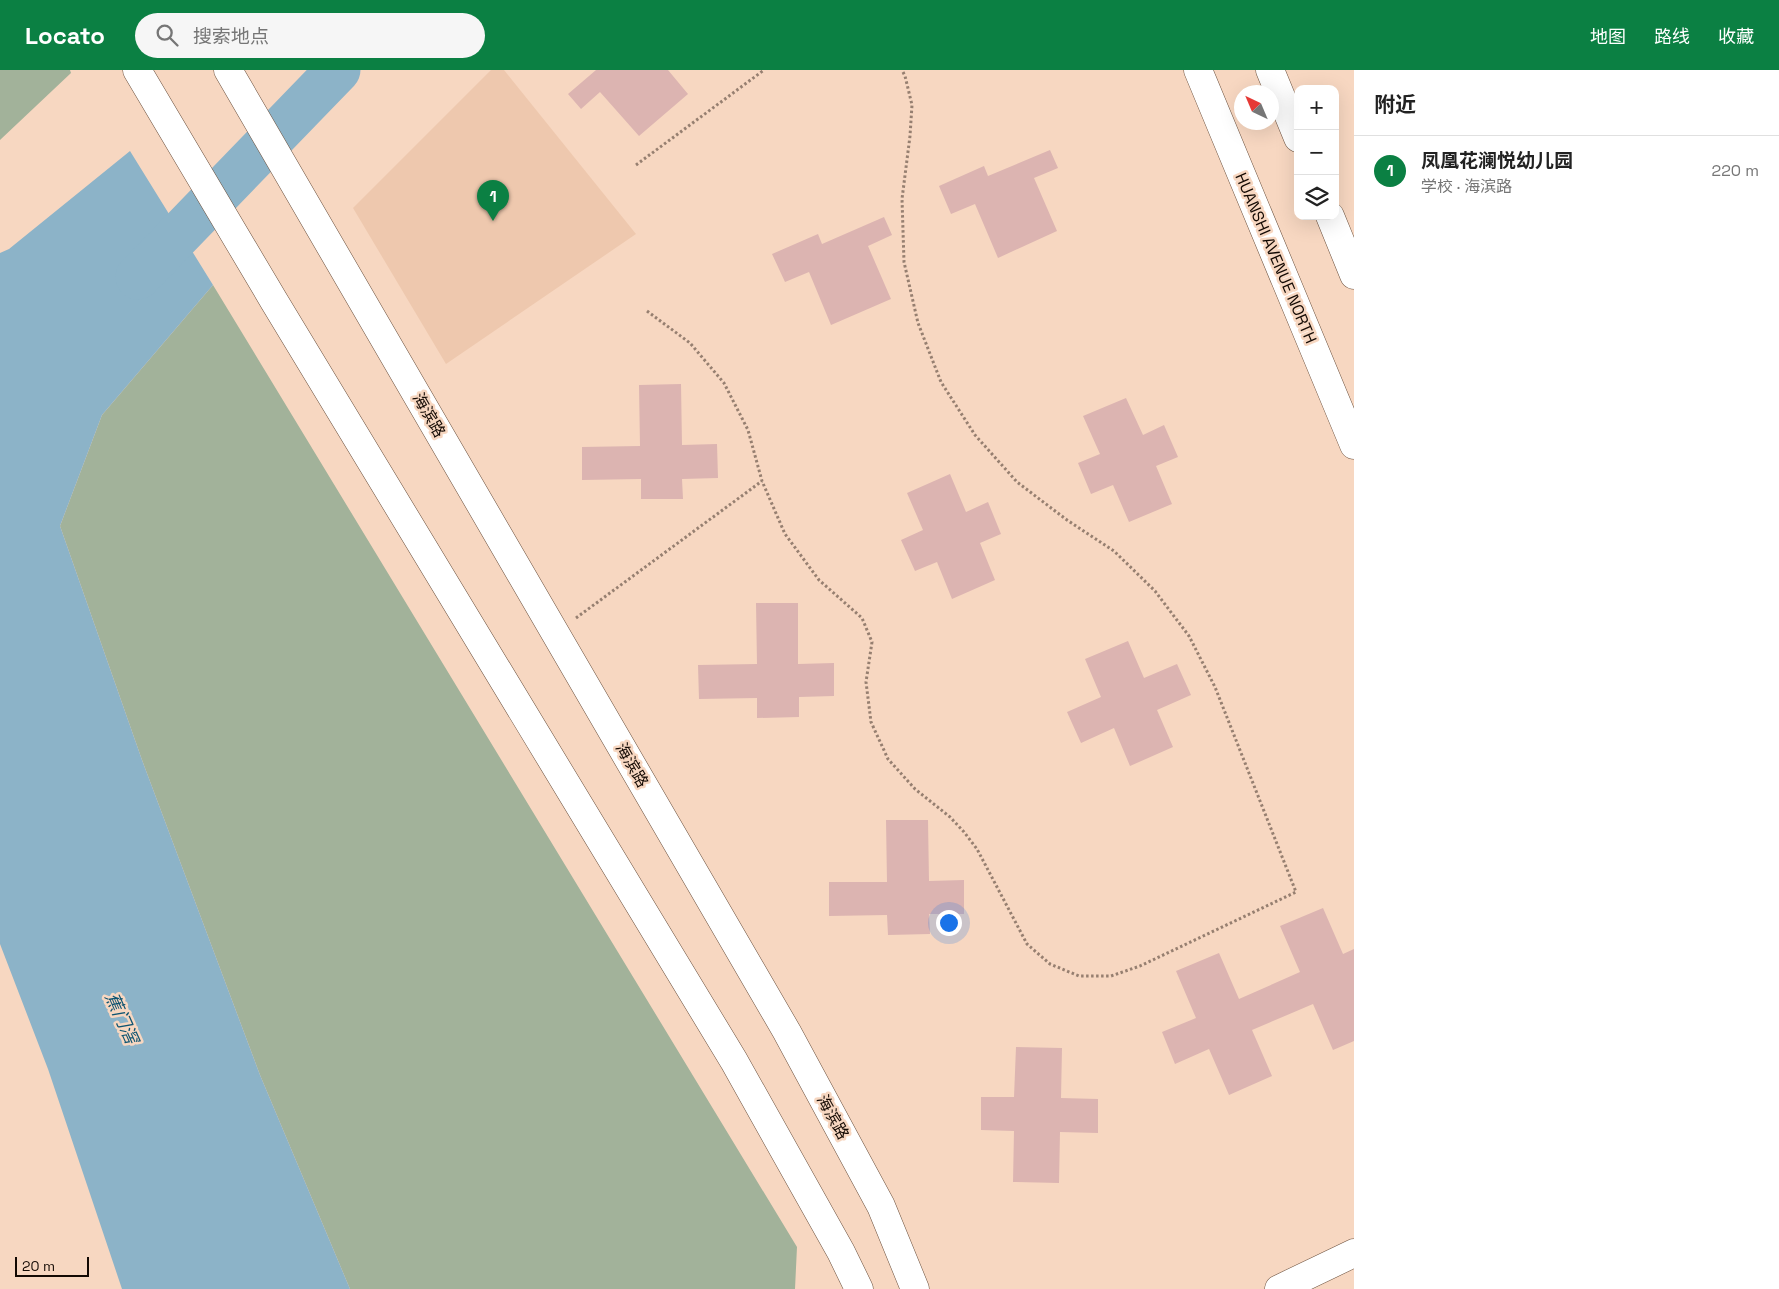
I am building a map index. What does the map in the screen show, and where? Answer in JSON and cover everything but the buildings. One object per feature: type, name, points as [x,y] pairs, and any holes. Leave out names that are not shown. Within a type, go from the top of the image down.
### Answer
[{"type":"street","points":[[137,70],[274,301],[734,1061],[841,1252],[858,1289]]},
{"type":"street","name":"海滨路","points":[[228,70],[334,249],[786,1032],[881,1206],[915,1289]]},
{"type":"street","name":"HUANSHI AVENUE NORTH","points":[[1198,70],[1354,446]]},
{"type":"street","points":[[1270,70],[1295,130]]},
{"type":"street","points":[[1332,220],[1354,275]]},
{"type":"street","points":[[1279,1289],[1354,1253]]},
{"type":"path","points":[[636,165],[764,70]]},
{"type":"path","points":[[648,311],[690,343],[724,383],[748,430],[762,481],[785,534],[819,580],[862,618],[872,642],[866,682],[872,722],[888,759],[915,789],[950,817],[977,849],[1027,944],[1050,964],[1079,976],[1111,976],[1140,966],[1296,892],[1215,687],[1190,636],[1156,591],[1114,551],[1067,520],[1017,482],[975,435],[941,382],[918,324],[904,262],[902,199],[912,105],[902,70]]},
{"type":"path","points":[[556,633],[762,481]]},
{"type":"shaded area","points":[[491,70],[504,70],[636,234],[446,364],[353,208]]},
{"type":"green space","points":[[0,70],[70,70],[71,73],[0,140]]},
{"type":"green space","points":[[213,285],[797,1247],[795,1289],[350,1289],[260,1075],[142,760],[60,526],[102,415]]},
{"type":"water","name":"蕉门滘","points":[[130,151],[213,285],[102,415],[60,526],[142,760],[260,1075],[350,1289],[122,1289],[48,1069],[0,944],[0,253],[9,249]]},
{"type":"waterway","points":[[138,277],[338,70]]},
{"type":"place","name":"凤凰花澜悦幼儿园","points":[[493,221]]}]
